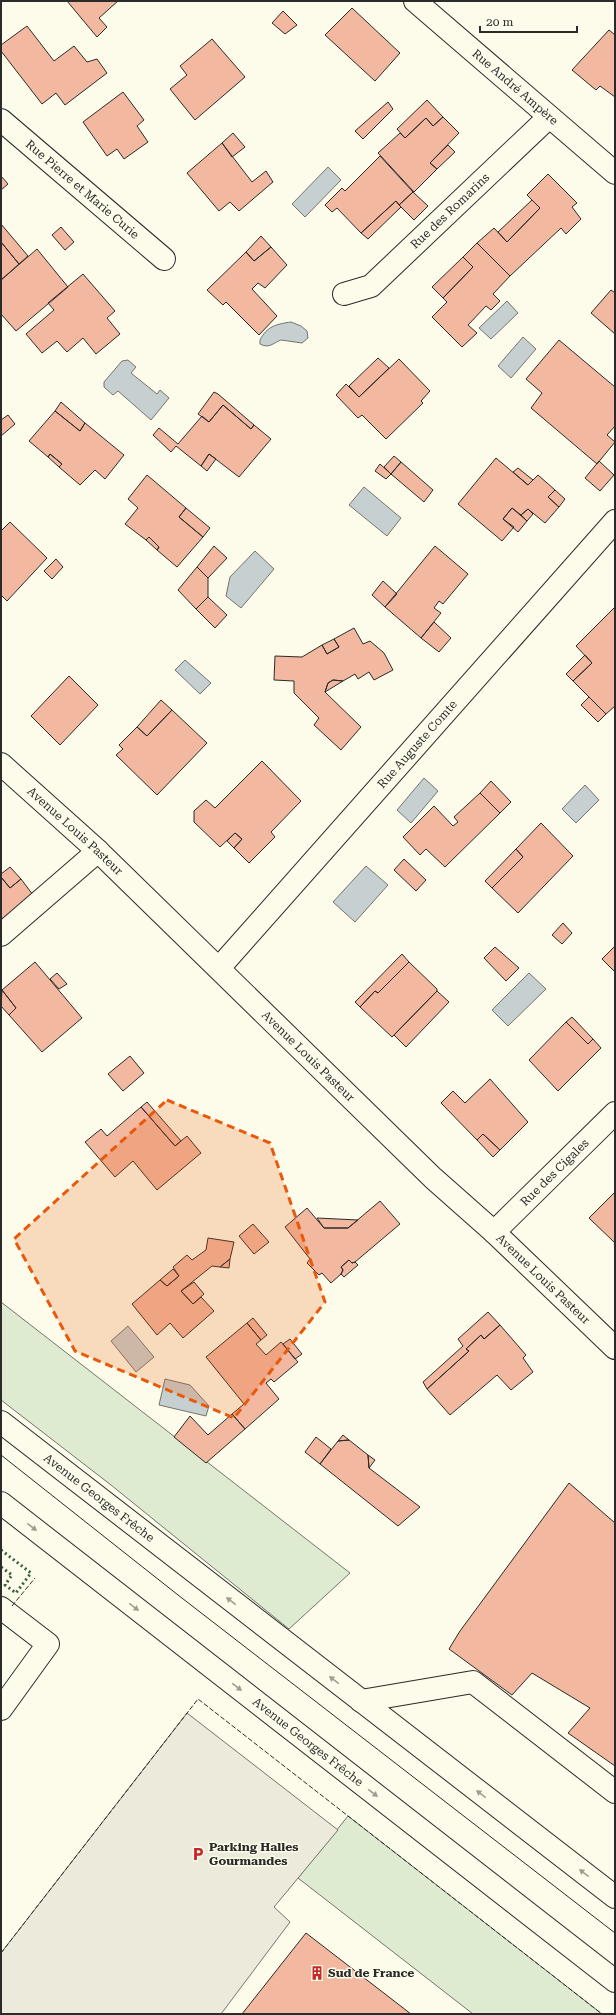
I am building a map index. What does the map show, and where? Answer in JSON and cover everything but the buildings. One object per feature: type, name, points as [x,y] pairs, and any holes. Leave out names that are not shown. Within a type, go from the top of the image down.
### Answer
[{"type":"street","name":"Rue André Ampère","points":[[415,1],[615,173]]},
{"type":"street","name":"Rue des Romarins","points":[[344,294],[371,286],[549,117]]},
{"type":"street","name":"Rue Pierre et Marie Curie","points":[[1,120],[164,259]]},
{"type":"street","name":"Rue Auguste Comte","points":[[219,968],[615,521]]},
{"type":"street","name":"Avenue Louis Pasteur","points":[[1,764],[98,851],[433,1178],[494,1232],[615,1348]]},
{"type":"street","points":[[1,935],[98,851]]},
{"type":"street","name":"Rue des Cigales","points":[[494,1232],[615,1113]]},
{"type":"street","name":"Avenue Georges Frêche","points":[[1,1422],[615,1897]]},
{"type":"street","name":"Avenue Georges Frêche","points":[[1,1503],[615,1981]]},
{"type":"street","points":[[1,1608],[48,1644],[1,1709]]},
{"type":"street","points":[[361,1701],[473,1682],[615,1792]]},
{"type":"highlighted area","points":[[167,1100],[270,1143],[325,1302],[234,1418],[75,1351],[14,1239]]},
{"type":"green space","points":[[1,1302],[350,1573],[289,1629],[111,1485],[1,1400]]},
{"type":"green space","points":[[348,1816],[602,2014],[473,2014],[298,1878]]},
{"type":"shaded area","points":[[328,167],[341,180],[305,217],[292,204]]},
{"type":"shaded area","points":[[507,301],[518,313],[491,339],[479,328]]},
{"type":"shaded area","points":[[291,322],[301,326],[307,331],[308,338],[302,343],[281,340],[268,346],[260,344],[260,340],[263,335],[273,326]]},
{"type":"shaded area","points":[[523,337],[536,349],[511,378],[498,366]]},
{"type":"shaded area","points":[[128,360],[136,367],[131,373],[157,394],[160,390],[169,398],[151,420],[118,391],[113,395],[104,387],[104,382],[122,361]]},
{"type":"shaded area","points":[[364,487],[401,518],[387,536],[349,505]]},
{"type":"shaded area","points":[[255,551],[274,569],[241,608],[226,596],[230,577]]},
{"type":"shaded area","points":[[185,660],[211,683],[200,694],[175,670]]},
{"type":"shaded area","points":[[424,778],[438,791],[411,823],[397,810]]},
{"type":"shaded area","points":[[585,785],[599,800],[576,823],[562,809]]},
{"type":"shaded area","points":[[366,866],[388,885],[355,922],[333,902]]},
{"type":"shaded area","points":[[529,973],[546,989],[508,1026],[492,1010]]},
{"type":"shaded area","points":[[128,1326],[154,1357],[136,1372],[111,1341]]},
{"type":"shaded area","points":[[165,1379],[190,1385],[209,1406],[206,1416],[159,1405]]},
{"type":"shaded area","name":"Parking Halles Gourmandes","points":[[187,1713],[338,1830],[274,1907],[290,1922],[221,2014],[1,2014],[1,1953]]},
{"type":"tram line","points":[[1,1455],[178,1595],[615,1933]]},
{"type":"hedge","points":[[1,1550],[31,1573],[16,1593],[5,1585],[12,1575],[1,1567]]},
{"type":"fence","points":[[12,1606],[35,1578]]},
{"type":"fence","points":[[1,1953],[198,1699],[602,2014]]},
{"type":"place","name":"Parking Halles Gourmandes","points":[[198,1854]]},
{"type":"place","name":"Sud de France","points":[[317,1973]]}]
